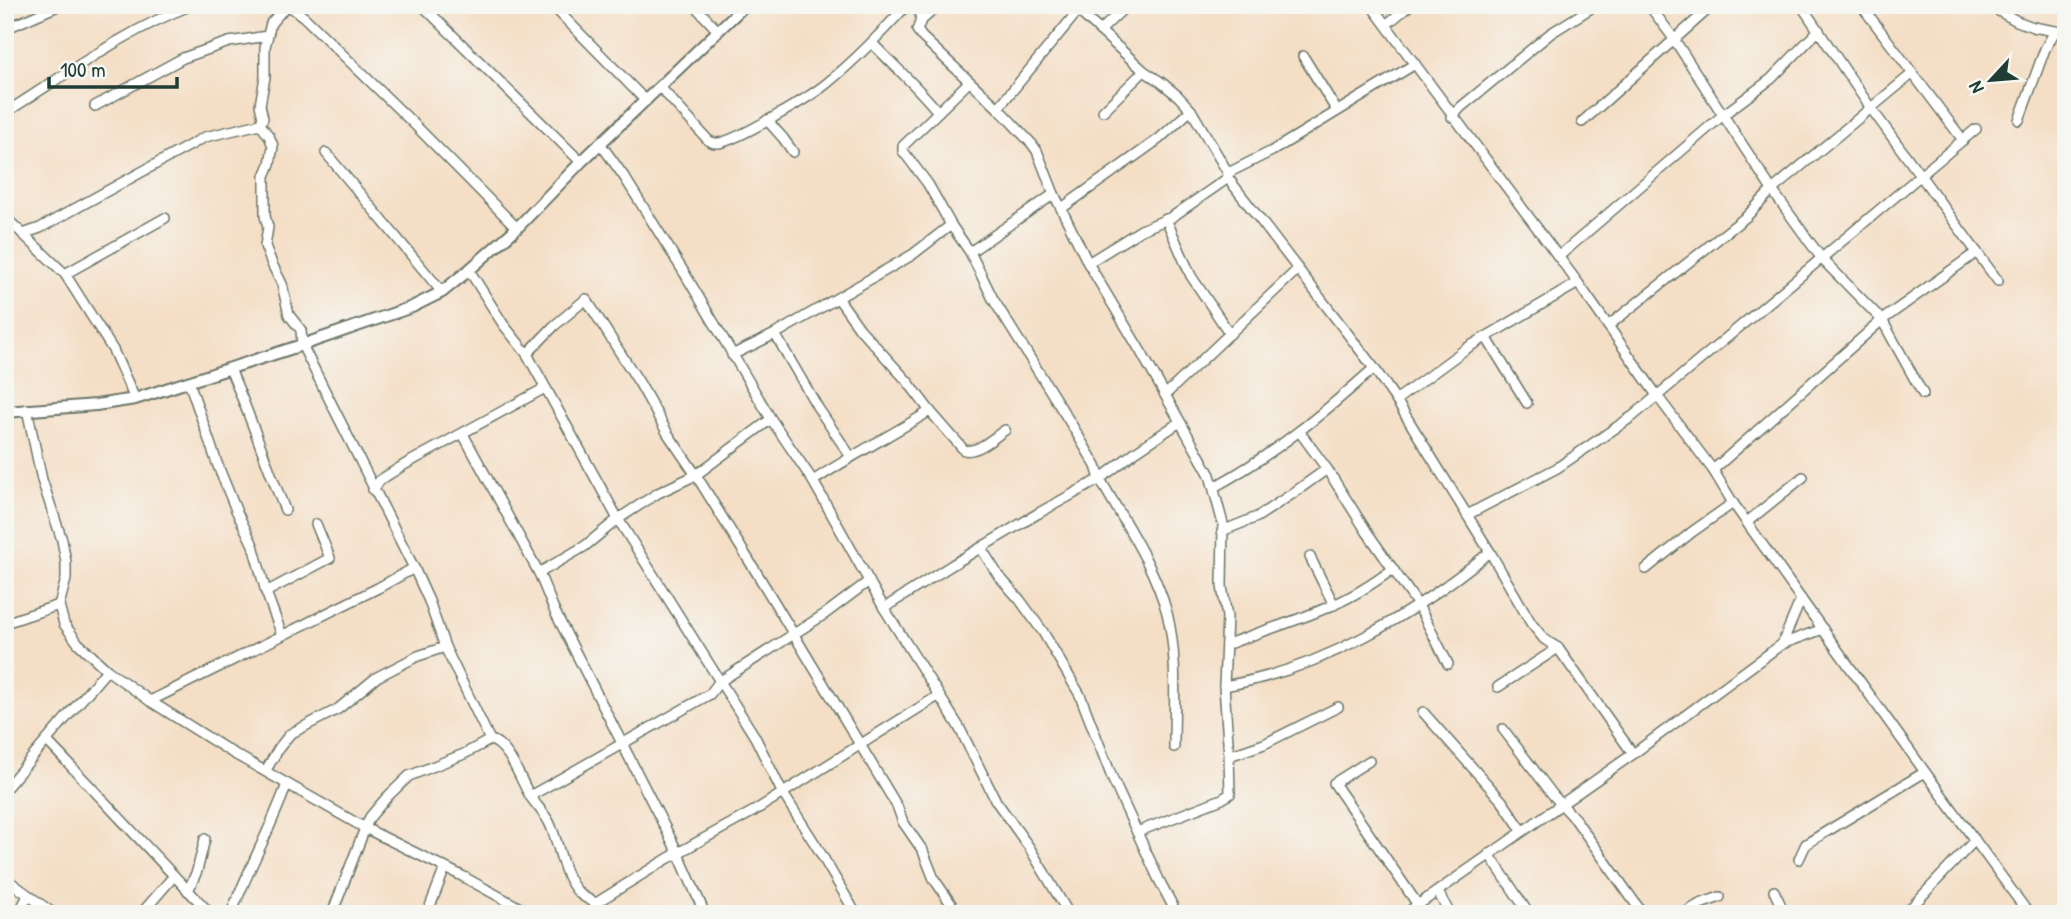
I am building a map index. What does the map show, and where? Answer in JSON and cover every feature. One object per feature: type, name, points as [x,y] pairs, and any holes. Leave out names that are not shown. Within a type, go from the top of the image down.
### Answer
[{"type":"street","points":[[5,29],[60,5]]},
{"type":"street","points":[[5,113],[105,47],[163,16],[192,5]]},
{"type":"street","points":[[260,124],[263,118],[260,105],[265,77],[267,36],[271,23],[287,5],[304,17],[517,228]]},
{"type":"street","points":[[422,5],[581,162]]},
{"type":"street","points":[[552,5],[646,101]]},
{"type":"street","points":[[694,5],[719,31]]},
{"type":"street","points":[[5,412],[135,399],[412,307],[442,292],[517,228],[600,143],[745,5]]},
{"type":"street","points":[[660,87],[708,140],[719,143],[740,135],[825,85],[872,43],[907,5]]},
{"type":"street","points":[[915,5],[922,20]]},
{"type":"street","points":[[939,5],[922,20],[917,30],[998,108],[1037,151],[1054,194],[1088,263],[1210,475],[1223,523],[1222,586],[1227,617],[1224,686],[1231,789],[1228,796],[1137,832]]},
{"type":"street","points":[[1100,31],[1127,5]]},
{"type":"street","points":[[1371,5],[1578,283],[1713,470],[1801,599],[2029,914]]},
{"type":"street","points":[[1386,25],[1410,5]]},
{"type":"street","points":[[1452,117],[1551,33],[1596,5]]},
{"type":"street","points":[[1650,5],[1772,190],[1822,259],[1882,320],[1923,394]]},
{"type":"street","points":[[1581,122],[1713,5]]},
{"type":"street","points":[[1801,5],[1870,107],[1998,281]]},
{"type":"street","points":[[1861,5],[1963,141]]},
{"type":"street","points":[[1988,5],[2033,27],[2066,33]]},
{"type":"street","points":[[998,108],[1075,8],[1191,110],[1228,176],[1396,400],[1531,622],[1544,639],[1558,648],[1633,754]]},
{"type":"street","points":[[1558,257],[1723,115],[1772,79],[1819,30]]},
{"type":"street","points":[[2019,120],[2045,49],[2055,31]]},
{"type":"street","points":[[95,106],[183,58],[229,42],[267,36]]},
{"type":"street","points":[[872,43],[938,112]]},
{"type":"street","points":[[1303,56],[1337,111]]},
{"type":"street","points":[[1088,263],[1141,230],[1166,219],[1228,176],[1415,64]]},
{"type":"street","points":[[1103,111],[1144,71]]},
{"type":"street","points":[[1608,326],[1746,216],[1772,190],[1912,74]]},
{"type":"street","points":[[969,82],[903,146],[903,152],[928,184],[970,252],[993,299],[1096,466],[1100,479],[1138,545],[1166,611],[1174,661],[1174,747]]},
{"type":"street","points":[[1062,208],[1158,139],[1191,110]]},
{"type":"street","points":[[767,120],[793,152]]},
{"type":"street","points":[[23,234],[40,228],[205,137],[260,124]]},
{"type":"street","points":[[260,124],[273,146],[265,176],[265,216],[268,227],[265,246],[282,285],[287,310],[301,330],[302,345],[414,568],[429,601],[444,647],[491,740]]},
{"type":"street","points":[[1467,515],[1557,468],[1633,416],[1976,129]]},
{"type":"street","points":[[600,143],[625,178],[771,419],[813,481],[884,608],[959,727],[996,801],[1029,846],[1069,914]]},
{"type":"street","points":[[326,153],[442,292]]},
{"type":"street","points":[[970,252],[1054,194]]},
{"type":"street","points":[[65,274],[165,218]]},
{"type":"street","points":[[6,219],[65,274],[113,350],[135,399]]},
{"type":"street","points":[[1166,219],[1191,276],[1230,334]]},
{"type":"street","points":[[732,355],[775,334],[912,255],[951,225]]},
{"type":"street","points":[[36,247],[40,228]]},
{"type":"street","points":[[1713,470],[1882,320],[1977,252]]},
{"type":"street","points":[[1165,395],[1298,269]]},
{"type":"street","points":[[469,270],[503,324],[527,354],[618,519],[755,737],[782,792],[856,914]]},
{"type":"street","points":[[1396,400],[1486,337],[1578,283]]},
{"type":"street","points":[[838,298],[860,329],[964,450],[971,451],[980,447],[1005,430]]},
{"type":"street","points":[[527,354],[586,299],[860,744],[897,806],[903,822],[923,852],[934,879],[958,914]]},
{"type":"street","points":[[775,334],[818,408],[851,457]]},
{"type":"street","points":[[1486,337],[1527,403]]},
{"type":"street","points":[[1214,487],[1269,454],[1324,412],[1374,368]]},
{"type":"street","points":[[230,369],[285,510]]},
{"type":"street","points":[[189,382],[236,510],[253,545],[282,635]]},
{"type":"street","points":[[373,490],[380,480],[545,388]]},
{"type":"street","points":[[27,409],[42,480],[62,540],[66,562],[66,579],[59,605],[64,624],[78,643],[107,670],[220,746],[365,828],[446,868],[518,910],[531,914]]},
{"type":"street","points":[[813,481],[930,411]]},
{"type":"street","points":[[539,573],[584,546],[618,519],[658,493],[696,475],[771,419]]},
{"type":"street","points":[[884,608],[1037,513],[1100,479],[1180,422]]},
{"type":"street","points":[[1299,431],[1327,468],[1418,605],[1448,664]]},
{"type":"street","points":[[463,434],[539,573],[555,612],[678,852],[705,914]]},
{"type":"street","points":[[1222,531],[1257,517],[1327,468]]},
{"type":"street","points":[[1747,522],[1803,477]]},
{"type":"street","points":[[369,480],[380,480]]},
{"type":"street","points":[[1646,569],[1733,502]]},
{"type":"street","points":[[266,592],[330,558],[316,524]]},
{"type":"street","points":[[981,548],[998,575],[1043,632],[1080,695],[1137,832],[1177,914]]},
{"type":"street","points":[[1224,686],[1253,681],[1322,658],[1355,643],[1418,605],[1490,552]]},
{"type":"street","points":[[1310,557],[1334,605]]},
{"type":"street","points":[[150,701],[414,568]]},
{"type":"street","points":[[1226,645],[1334,605],[1393,569]]},
{"type":"street","points":[[530,796],[710,694],[719,682],[825,614],[869,581]]},
{"type":"street","points":[[1782,644],[1801,599]]},
{"type":"street","points":[[5,624],[59,605]]},
{"type":"street","points":[[1405,914],[1633,754],[1782,644],[1823,629]]},
{"type":"street","points":[[265,770],[290,734],[338,709],[377,677],[418,656],[444,647]]},
{"type":"street","points":[[1498,687],[1558,648]]},
{"type":"street","points":[[5,789],[107,670]]},
{"type":"street","points":[[596,903],[678,852],[754,811],[938,696]]},
{"type":"street","points":[[1229,756],[1264,744],[1338,707]]},
{"type":"street","points":[[1423,712],[1502,801],[1522,830]]},
{"type":"street","points":[[1503,729],[1553,796],[1575,819],[1643,914]]},
{"type":"street","points":[[332,914],[370,817],[387,797],[409,776],[491,740],[496,741],[507,753],[530,796],[549,823],[576,890],[596,903]]},
{"type":"street","points":[[47,741],[173,877],[211,914]]},
{"type":"street","points":[[1369,761],[1334,783],[1418,905]]},
{"type":"street","points":[[1799,859],[1806,844],[1925,772]]},
{"type":"street","points":[[231,914],[288,784]]},
{"type":"street","points":[[188,891],[197,871],[205,839]]},
{"type":"street","points":[[1905,914],[1975,840]]},
{"type":"street","points":[[1489,854],[1528,914]]},
{"type":"street","points":[[427,914],[446,868]]},
{"type":"street","points":[[141,914],[173,877]]},
{"type":"street","points":[[5,878],[54,914]]},
{"type":"street","points":[[1773,891],[1785,914]]},
{"type":"street","points":[[1438,892],[1450,914]]},
{"type":"street","points":[[18,914],[28,896]]},
{"type":"street","points":[[1683,914],[1720,897]]},
{"type":"street","points":[[596,903],[597,914]]}]
